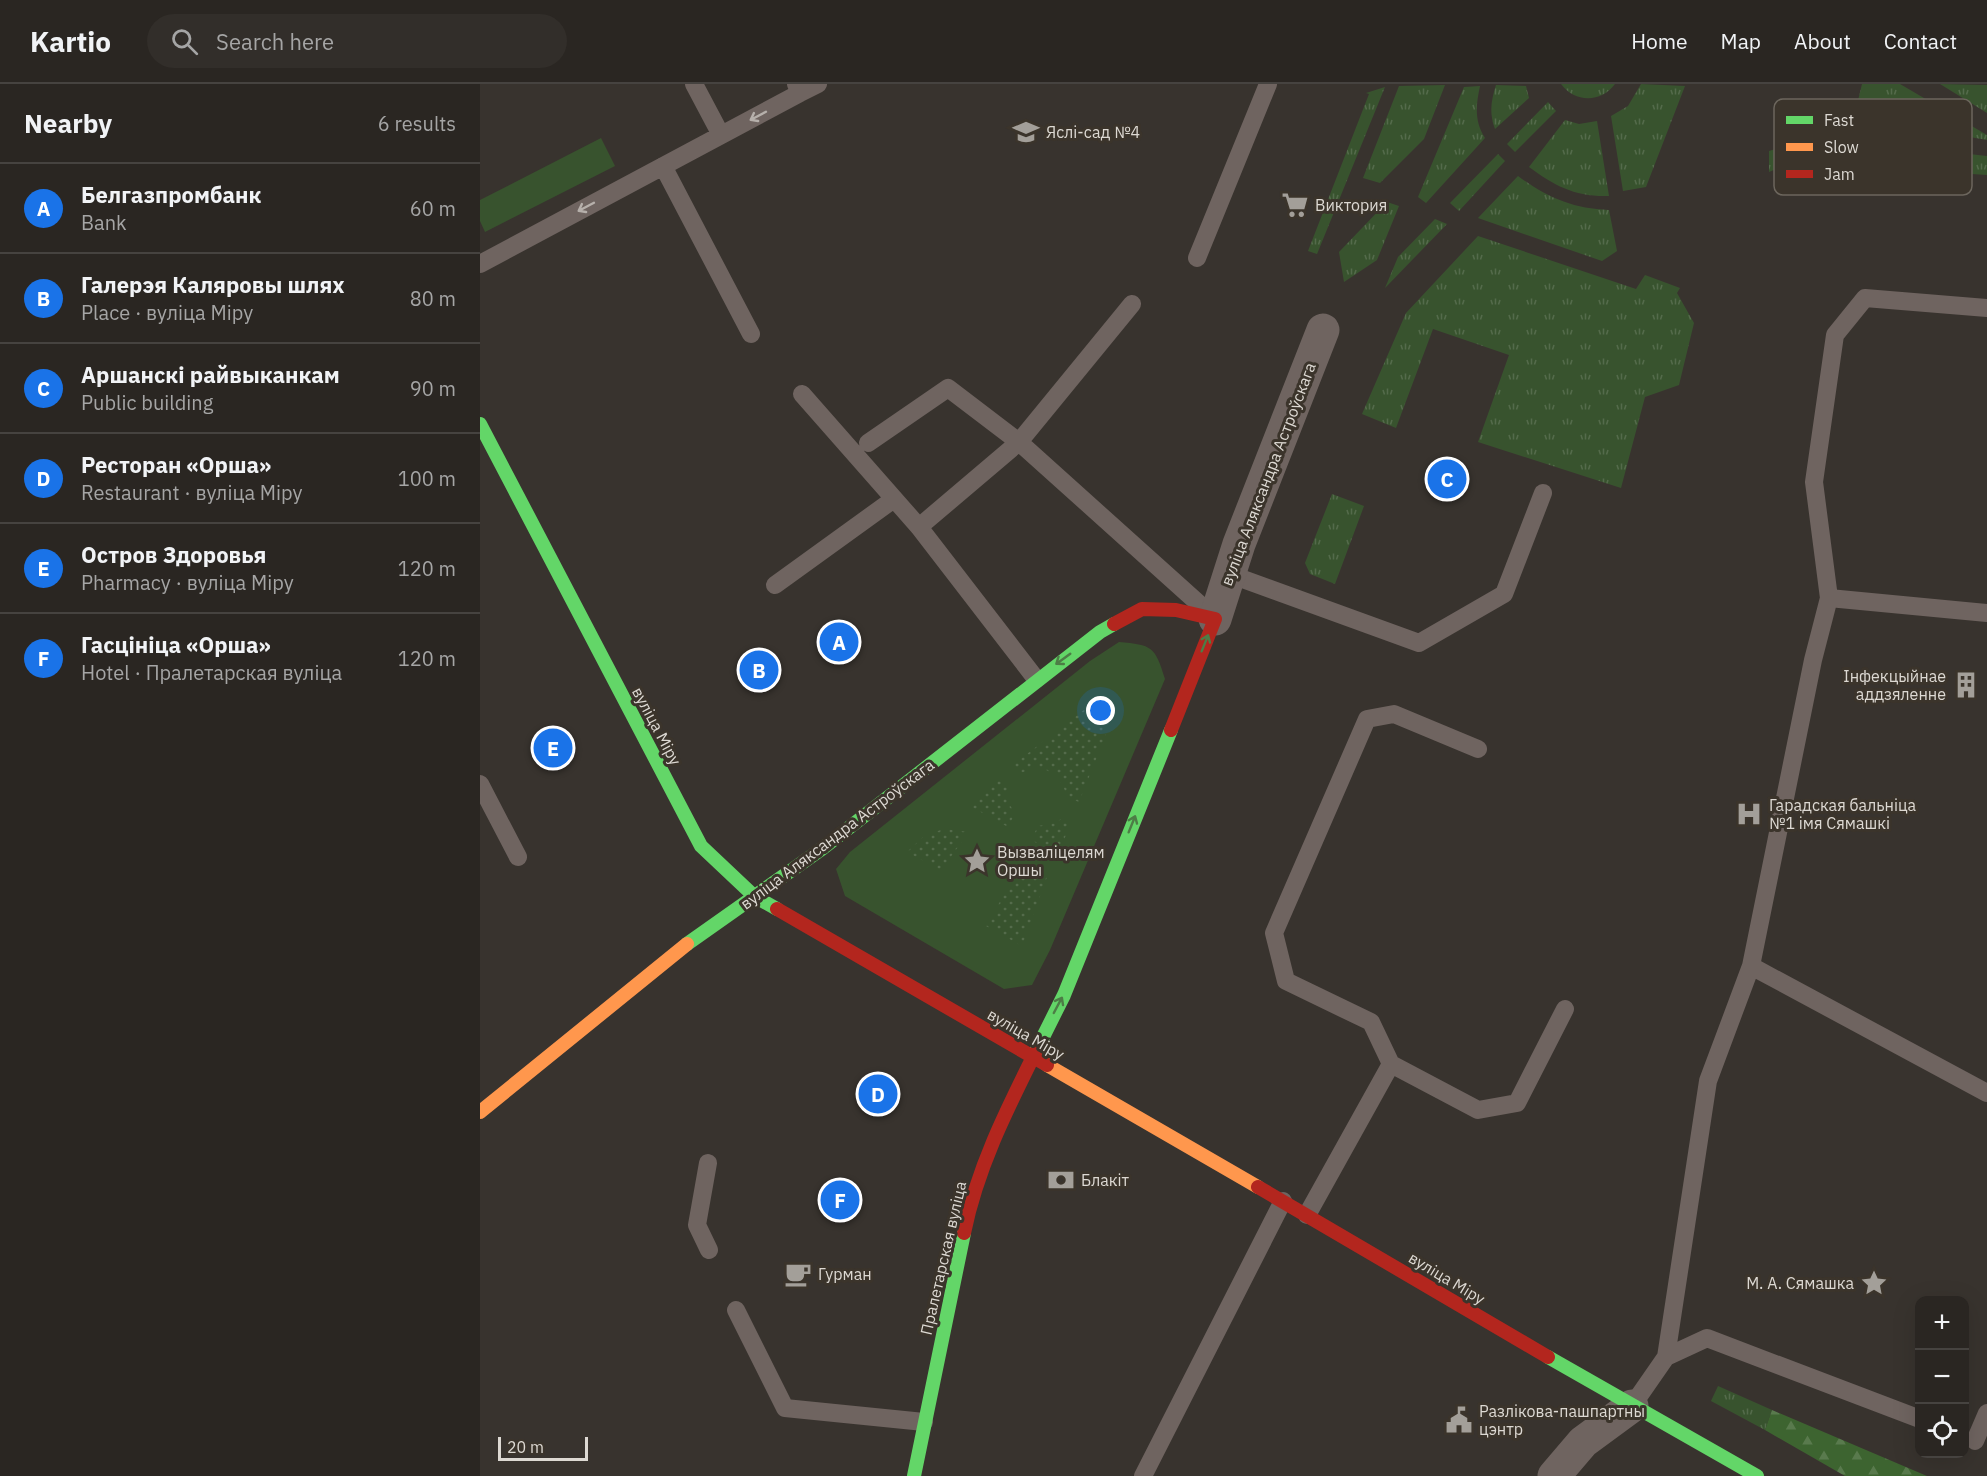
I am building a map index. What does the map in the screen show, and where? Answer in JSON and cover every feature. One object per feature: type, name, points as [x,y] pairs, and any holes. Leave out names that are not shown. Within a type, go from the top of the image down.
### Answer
[{"type":"street","name":"вуліца Аляксандра Астроўскага","points":[[1031,1057],[1064,995],[1215,619],[1229,574],[1323,330]]},
{"type":"street","name":"вуліца Міру","points":[[480,424],[701,846],[754,896],[1283,1201],[1632,1406],[1757,1476]]},
{"type":"street","name":"вуліца Аляксандра Астроўскага","points":[[480,1112],[681,948],[823,848],[1036,679],[1100,632],[1142,609],[1176,610],[1215,619]]},
{"type":"street","name":"Пралетарская вуліца","points":[[914,1476],[971,1199],[1001,1121],[1031,1057]]},
{"type":"street","points":[[1554,1476],[1583,1442],[1632,1406]]},
{"type":"lane","points":[[694,84],[721,135]]},
{"type":"lane","points":[[480,264],[721,135],[798,89],[818,84]]},
{"type":"lane","points":[[1197,258],[1268,84]]},
{"type":"lane","points":[[663,166],[751,334]]},
{"type":"lane","points":[[1632,1406],[1666,1357],[1708,1081],[1751,966],[1813,660],[1829,598],[1814,482],[1835,335],[1865,298],[1987,308]]},
{"type":"lane","points":[[919,527],[1019,442],[1132,304]]},
{"type":"lane","points":[[868,443],[948,388],[1019,442],[1215,619]]},
{"type":"lane","points":[[802,394],[919,527],[1036,679]]},
{"type":"lane","points":[[1229,574],[1419,643],[1504,594],[1543,493]]},
{"type":"lane","points":[[775,585],[894,499]]},
{"type":"lane","points":[[1829,598],[1987,613]]},
{"type":"lane","points":[[1478,749],[1394,714],[1367,719],[1274,933],[1286,981],[1371,1022],[1391,1064],[1478,1110],[1517,1103],[1565,1009]]},
{"type":"lane","points":[[480,784],[518,857]]},
{"type":"lane","points":[[1751,966],[1987,1093]]},
{"type":"lane","points":[[1307,1215],[1391,1064]]},
{"type":"lane","points":[[708,1163],[697,1225],[709,1250]]},
{"type":"lane","points":[[1143,1476],[1283,1201]]},
{"type":"lane","points":[[736,1310],[784,1408],[924,1422]]},
{"type":"lane","points":[[1666,1357],[1707,1338],[1915,1417]]},
{"type":"lane","points":[[1975,1441],[1987,1413]]},
{"type":"green space","points":[[1561,84],[1615,84],[1603,95],[1588,98],[1573,95]]},
{"type":"green space","points":[[1641,84],[1685,86],[1646,187],[1623,191],[1611,116],[1628,106]]},
{"type":"green space","points":[[1862,84],[1900,84],[1926,99],[1858,99]]},
{"type":"green space","points":[[1940,84],[1987,85],[1987,113],[1972,104],[1972,99],[1964,99]]},
{"type":"green space","points":[[1445,85],[1424,139],[1380,183],[1363,178],[1399,86]]},
{"type":"green space","points":[[1496,85],[1526,86],[1529,98],[1495,129],[1491,107]]},
{"type":"green space","points":[[1480,86],[1477,113],[1481,132],[1485,138],[1426,203],[1418,197],[1464,87]]},
{"type":"green space","points":[[1385,87],[1317,254],[1308,251],[1369,94],[1366,93]]},
{"type":"green space","points":[[1548,102],[1556,111],[1515,152],[1507,144]]},
{"type":"green space","points":[[1565,120],[1579,124],[1597,121],[1609,196],[1586,195],[1566,189],[1529,167]]},
{"type":"green space","points":[[1972,126],[1987,135],[1987,140],[1972,137]]},
{"type":"green space","points":[[601,138],[615,166],[485,232],[480,221],[480,200]]},
{"type":"green space","points":[[1774,150],[1774,170],[1769,172],[1769,151]]},
{"type":"green space","points":[[1498,154],[1505,161],[1459,211],[1450,203]]},
{"type":"green space","points":[[1972,154],[1987,156],[1987,175],[1972,174]]},
{"type":"green space","points":[[1518,176],[1560,200],[1584,207],[1609,210],[1617,251],[1602,261],[1478,218]]},
{"type":"green space","points":[[1387,202],[1399,206],[1377,260],[1344,282],[1339,252]]},
{"type":"green space","points":[[1435,219],[1447,224],[1385,288],[1398,257]]},
{"type":"green space","points":[[1478,236],[1636,289],[1645,275],[1680,288],[1677,293],[1694,323],[1679,385],[1645,397],[1621,488],[1478,442],[1509,355],[1433,329],[1396,428],[1362,414],[1406,313]]},
{"type":"green space","points":[[1332,494],[1364,506],[1335,584],[1310,574],[1305,563]]},
{"type":"green space","points":[[1119,642],[1139,644],[1151,649],[1165,679],[1050,950],[1032,985],[1004,989],[845,896],[836,869],[850,852],[1090,661]]},
{"type":"green space","points":[[1106,693],[1114,714],[1079,802],[1067,797],[1058,779],[1041,767],[1020,773],[1010,767]]},
{"type":"green space","points":[[995,778],[1007,785],[1009,804],[1015,813],[1008,827],[968,805]]},
{"type":"green space","points":[[1062,818],[1071,823],[1058,854],[1031,840],[1038,826],[1056,823]]},
{"type":"green space","points":[[943,829],[969,832],[941,870],[907,852],[923,837]]},
{"type":"green space","points":[[1021,865],[1047,877],[1022,946],[986,926]]},
{"type":"green space","points":[[1718,1386],[1772,1410],[1765,1430],[1711,1401]]},
{"type":"green space","points":[[1772,1410],[1927,1476],[1845,1476],[1765,1430]]},
{"type":"traffic: fast","points":[[480,424],[701,846],[754,896],[777,909]]},
{"type":"traffic: fast","points":[[687,944],[823,848],[1100,632],[1114,624]]},
{"type":"traffic: fast","points":[[1035,1053],[1064,995],[1171,730]]},
{"type":"traffic: fast","points":[[914,1476],[964,1233]]},
{"type":"traffic: fast","points":[[1548,1357],[1757,1476]]},
{"type":"traffic: slow","points":[[480,1112],[687,944]]},
{"type":"traffic: slow","points":[[1047,1065],[1258,1187]]},
{"type":"traffic: jam","points":[[1114,624],[1142,609],[1176,610],[1215,619],[1171,730]]},
{"type":"traffic: jam","points":[[777,909],[1047,1065]]},
{"type":"traffic: jam","points":[[964,1233],[976,1186],[985,1163],[1003,1119],[1035,1053]]},
{"type":"traffic: jam","points":[[1258,1187],[1548,1357]]},
{"type":"place","name":"Яслі-сад №4","points":[[1026,132]]},
{"type":"place","name":"Виктория","points":[[1295,205]]},
{"type":"place","name":"Аршанскі райвыканкам","points":[[1447,479]]},
{"type":"place","name":"Белгазпромбанк","points":[[839,642]]},
{"type":"place","name":"Галерэя Каляровы шлях","points":[[759,670]]},
{"type":"place","name":"Інфекцыйнае аддзяленне","points":[[1966,685]]},
{"type":"place","name":"Остров Здоровья","points":[[553,748]]},
{"type":"place","name":"Гарадская бальніца №1 імя Сямашкі","points":[[1749,814]]},
{"type":"place","name":"Вызваліцелям Оршы","points":[[977,861]]},
{"type":"place","name":"Ресторан «Орша»","points":[[878,1094]]},
{"type":"place","name":"Блакіт","points":[[1061,1180]]},
{"type":"place","name":"Гасцініца «Орша»","points":[[840,1200]]},
{"type":"place","name":"Гурман","points":[[798,1274]]},
{"type":"place","name":"М. А. Сямашка","points":[[1874,1283]]},
{"type":"place","name":"Разлікова-пашпартны цэнтр","points":[[1459,1420]]}]
